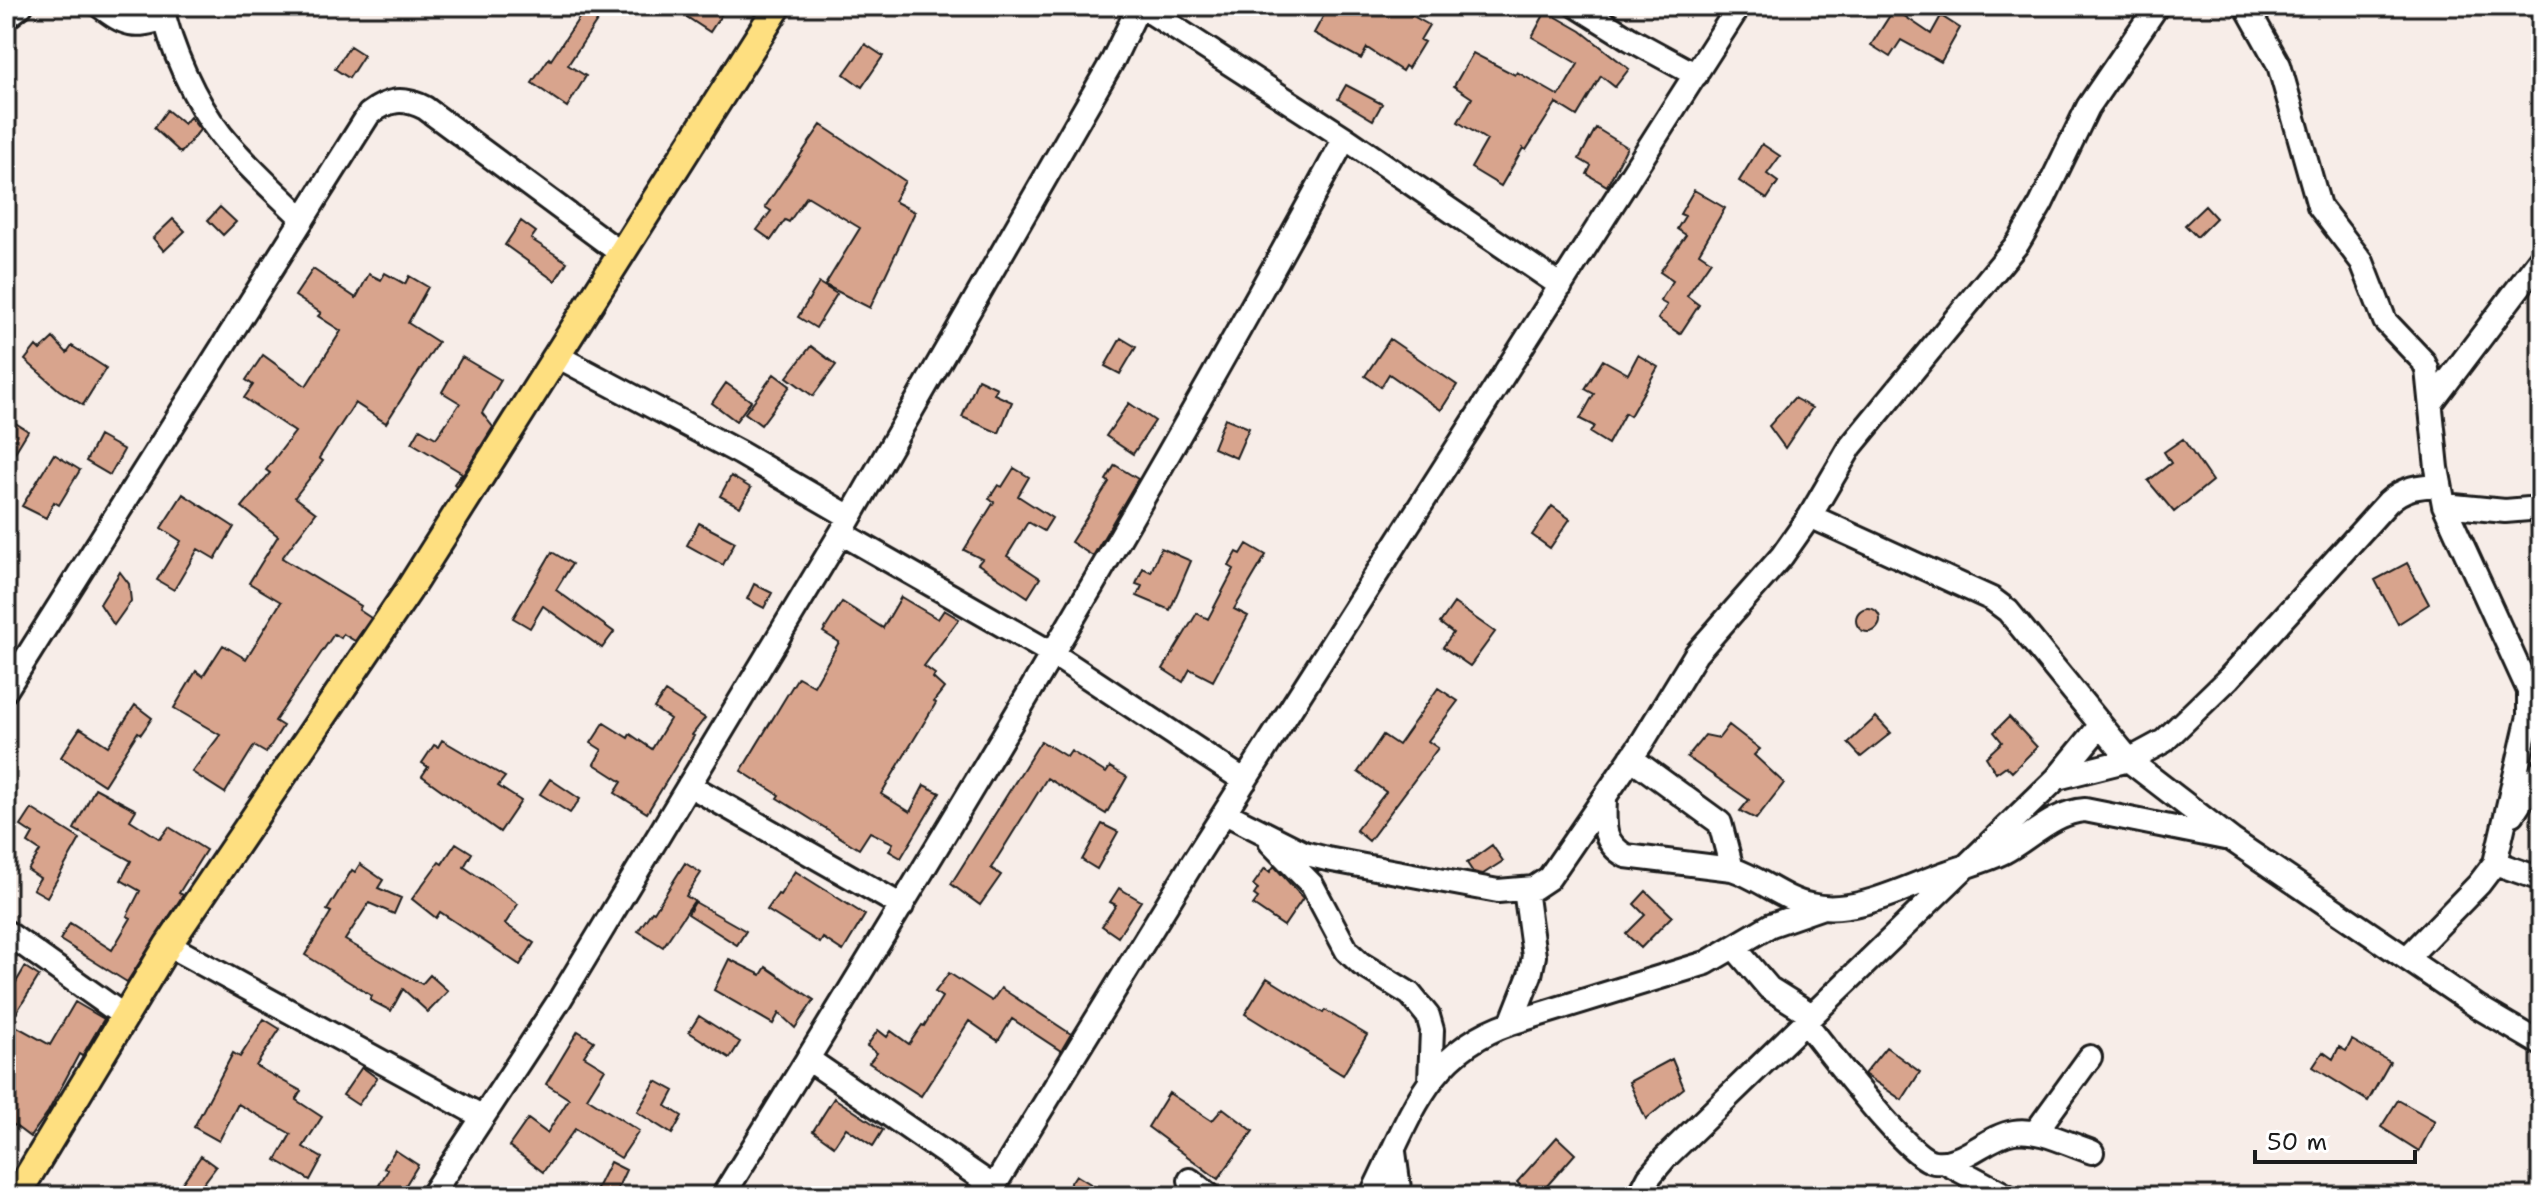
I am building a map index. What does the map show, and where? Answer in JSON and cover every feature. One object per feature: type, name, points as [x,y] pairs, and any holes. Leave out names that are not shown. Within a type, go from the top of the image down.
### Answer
[{"type":"main road","points":[[16,1196],[168,945],[408,591],[778,6]]},
{"type":"street","points":[[6,18],[21,6]]},
{"type":"street","points":[[100,6],[118,20],[130,24],[144,25],[164,12],[202,109],[222,136],[303,219]]},
{"type":"street","points":[[1577,6],[1696,75]]},
{"type":"street","points":[[808,1059],[991,1191],[1245,781],[1739,6]]},
{"type":"street","points":[[1225,813],[1304,853],[1327,859],[1498,891],[1525,889],[1543,883],[1556,871],[1605,798],[1696,654],[1782,556],[1810,516],[1851,446],[2018,243],[2088,107],[2157,6]]},
{"type":"street","points":[[2246,6],[2279,65],[2319,206],[2362,262],[2385,321],[2423,361],[2430,379],[2442,495],[2529,691],[2529,716],[2495,863],[2479,884],[2407,958]]},
{"type":"street","points":[[431,1196],[559,1001],[846,525],[1081,115],[1135,9],[1345,138],[1561,286]]},
{"type":"street","points":[[6,690],[369,114],[383,103],[398,99],[425,108],[622,254]]},
{"type":"street","points":[[723,1196],[1053,654],[1237,337],[1345,138]]},
{"type":"street","points":[[2432,402],[2541,258]]},
{"type":"street","points":[[557,356],[740,453],[846,525],[1053,654],[1245,781]]},
{"type":"street","points":[[2057,778],[2129,760],[2164,741],[2192,717],[2396,494],[2412,487],[2505,511],[2541,508]]},
{"type":"street","points":[[1810,516],[1992,599],[2008,611],[2129,760],[2232,840],[2478,1007],[2541,1044]]},
{"type":"street","points":[[1639,1196],[1649,1177],[1665,1158],[2057,778],[2100,726]]},
{"type":"street","points":[[1631,758],[1720,823],[1732,869]]},
{"type":"street","points":[[2505,827],[2541,771]]},
{"type":"street","points":[[689,785],[902,906]]},
{"type":"street","points":[[1605,798],[1605,832],[1617,851],[1626,856],[1732,869],[1799,902],[1821,907]]},
{"type":"street","points":[[1371,1196],[1430,1081],[1448,1058],[1485,1031],[1706,963],[1771,925],[1821,907],[1861,903],[2003,852],[2060,816],[2075,811],[2085,810],[2232,840]]},
{"type":"street","points":[[1259,831],[1312,885],[1347,951],[1361,964],[1410,994],[1428,1016],[1432,1030],[1430,1081]]},
{"type":"street","points":[[2495,863],[2541,879]]},
{"type":"street","points":[[1511,1023],[1534,956],[1525,889]]},
{"type":"street","points":[[6,932],[124,1016]]},
{"type":"street","points":[[168,945],[483,1117]]},
{"type":"street","points":[[1734,947],[1769,988],[1809,1019],[1911,1150],[1923,1159],[1944,1162],[2007,1196]]},
{"type":"street","points":[[2035,1133],[2090,1057]]},
{"type":"street","points":[[1944,1162],[2008,1133],[2028,1131],[2092,1152]]},
{"type":"street","points":[[1394,1152],[1400,1196]]},
{"type":"street","points":[[1190,1180],[1210,1196]]},
{"type":"building","points":[[587,6],[607,6],[568,65],[586,76],[567,107],[532,83]]},
{"type":"building","points":[[670,6],[727,6],[710,32]]},
{"type":"building","points":[[1333,6],[1395,6],[1429,25],[1420,40],[1424,42],[1408,68],[1405,66],[1402,71],[1367,48],[1361,59],[1314,33],[1325,13],[1330,13]]},
{"type":"building","points":[[1894,9],[1931,34],[1941,16],[1960,28],[1941,62],[1901,40],[1890,57],[1871,45]]},
{"type":"building","points":[[1546,11],[1581,31],[1629,69],[1615,87],[1601,76],[1577,116],[1556,103],[1526,150],[1523,148],[1501,186],[1471,168],[1487,140],[1458,122],[1472,98],[1454,86],[1473,53],[1515,75],[1517,72],[1559,96],[1578,64],[1532,37]]},
{"type":"building","points":[[865,44],[883,56],[862,87],[844,74]]},
{"type":"building","points":[[350,46],[364,55],[349,78],[335,69]]},
{"type":"building","points":[[1346,85],[1382,104],[1373,120],[1338,99]]},
{"type":"building","points":[[167,110],[184,124],[190,117],[200,130],[181,153],[154,128]]},
{"type":"building","points":[[821,125],[905,181],[894,201],[915,212],[870,308],[825,285],[860,228],[807,196],[789,222],[785,220],[771,240],[757,230],[771,211],[765,207]]},
{"type":"building","points":[[1596,128],[1627,147],[1607,186],[1587,174],[1591,166],[1579,159]]},
{"type":"building","points":[[1762,144],[1780,156],[1767,174],[1778,182],[1767,199],[1739,181]]},
{"type":"building","points":[[1694,190],[1725,208],[1699,253],[1711,261],[1687,296],[1699,305],[1680,334],[1658,319],[1667,305],[1660,301],[1673,281],[1660,272],[1686,235],[1677,229],[1685,216],[1680,214]]},
{"type":"building","points":[[2205,206],[2216,218],[2197,237],[2185,225]]},
{"type":"building","points":[[220,207],[236,222],[223,235],[208,220]]},
{"type":"building","points":[[173,219],[185,231],[164,251],[153,238]]},
{"type":"building","points":[[521,221],[536,232],[531,239],[567,262],[555,281],[505,245]]},
{"type":"building","points":[[313,269],[356,298],[369,274],[381,280],[385,273],[405,284],[409,276],[428,287],[408,323],[438,342],[386,423],[355,403],[319,458],[323,461],[295,497],[316,513],[282,558],[361,606],[359,610],[371,618],[355,641],[343,634],[341,638],[334,634],[275,721],[283,726],[266,753],[254,746],[225,793],[192,772],[220,735],[174,708],[196,671],[203,676],[223,645],[246,659],[281,602],[249,583],[278,536],[242,507],[270,473],[266,470],[295,432],[244,398],[253,385],[246,380],[263,355],[306,386],[341,331],[295,296]]},
{"type":"building","points":[[819,283],[837,294],[816,328],[798,317]]},
{"type":"building","points":[[53,338],[67,353],[72,346],[106,368],[83,405],[59,390],[25,360],[36,346],[40,350]]},
{"type":"building","points":[[1121,338],[1136,347],[1120,374],[1105,366]]},
{"type":"building","points":[[1390,339],[1457,385],[1441,410],[1389,374],[1381,387],[1365,376]]},
{"type":"building","points":[[811,346],[836,365],[813,396],[787,377]]},
{"type":"building","points":[[1638,355],[1658,367],[1630,416],[1625,413],[1608,444],[1590,433],[1594,426],[1580,419],[1594,394],[1585,389],[1603,360],[1628,374]]},
{"type":"building","points":[[462,357],[501,380],[482,413],[493,427],[456,486],[454,484],[462,473],[412,443],[420,429],[436,438],[460,403],[442,392]]},
{"type":"building","points":[[774,374],[790,386],[761,425],[745,413]]},
{"type":"building","points":[[978,379],[997,388],[994,394],[1012,402],[999,433],[962,417]]},
{"type":"building","points":[[726,383],[751,401],[736,421],[712,403]]},
{"type":"building","points":[[1794,398],[1812,408],[1785,448],[1769,426]]},
{"type":"building","points":[[1129,403],[1155,421],[1133,454],[1106,436]]},
{"type":"building","points":[[6,417],[28,431],[6,467]]},
{"type":"building","points":[[1225,418],[1249,428],[1236,458],[1213,448]]},
{"type":"building","points":[[99,436],[124,450],[110,475],[86,461]]},
{"type":"building","points":[[2183,439],[2212,481],[2174,512],[2148,481],[2171,463],[2164,452]]},
{"type":"building","points":[[54,454],[80,470],[59,505],[54,502],[46,518],[22,506]]},
{"type":"building","points":[[1115,465],[1138,479],[1093,556],[1071,542],[1109,482],[1106,480]]},
{"type":"building","points":[[1014,468],[1029,477],[1018,496],[1052,518],[1044,531],[1028,522],[1007,556],[1040,578],[1028,597],[978,564],[982,559],[964,550],[994,502],[989,499],[998,485],[1002,487]]},
{"type":"building","points":[[731,476],[751,488],[740,507],[720,496]]},
{"type":"building","points":[[183,494],[234,527],[215,559],[198,549],[174,590],[157,580],[181,541],[161,528]]},
{"type":"building","points":[[1552,506],[1570,519],[1550,548],[1532,535]]},
{"type":"building","points":[[699,523],[735,542],[723,565],[687,545]]},
{"type":"building","points":[[1247,544],[1266,555],[1234,609],[1248,616],[1213,681],[1190,669],[1183,682],[1163,669],[1197,613],[1208,619],[1234,569],[1229,566],[1237,552],[1241,554]]},
{"type":"building","points":[[1161,548],[1191,561],[1170,610],[1137,596],[1142,586],[1136,584],[1143,568],[1151,572]]},
{"type":"building","points":[[552,552],[572,564],[556,590],[614,632],[602,648],[543,606],[530,628],[513,618]]},
{"type":"building","points":[[2407,563],[2429,604],[2398,624],[2375,580]]},
{"type":"building","points":[[120,572],[129,584],[131,601],[114,625],[100,604]]},
{"type":"building","points":[[754,584],[772,593],[764,608],[747,599]]},
{"type":"building","points":[[901,597],[938,619],[944,610],[959,619],[924,666],[935,674],[933,678],[944,688],[881,794],[910,812],[924,785],[940,793],[901,858],[889,851],[893,843],[870,832],[859,849],[777,798],[779,795],[741,771],[798,677],[814,686],[839,642],[823,632],[842,602],[883,628]]},
{"type":"building","points":[[1454,603],[1495,632],[1470,666],[1443,647],[1453,633],[1440,623]]},
{"type":"building","points":[[1868,608],[1876,612],[1880,620],[1876,628],[1868,632],[1860,628],[1856,620],[1860,612]]},
{"type":"building","points":[[1438,688],[1458,701],[1428,741],[1438,748],[1369,841],[1356,830],[1386,792],[1358,772],[1383,735],[1398,745]]},
{"type":"building","points":[[665,692],[705,718],[647,813],[615,793],[622,782],[594,764],[602,750],[591,743],[604,723],[628,738],[630,734],[652,749],[670,719],[654,708]]},
{"type":"building","points":[[135,705],[152,718],[141,734],[138,732],[104,785],[61,757],[80,728],[108,746]]},
{"type":"building","points":[[1876,717],[1891,733],[1861,757],[1848,743]]},
{"type":"building","points":[[2009,717],[2037,747],[2012,772],[2006,766],[1996,773],[1986,757],[2002,742],[1994,732]]},
{"type":"building","points":[[1729,725],[1760,749],[1754,755],[1784,783],[1756,819],[1740,811],[1749,800],[1687,757],[1705,735],[1719,738]]},
{"type":"building","points":[[442,740],[505,777],[498,786],[521,801],[500,832],[422,776],[428,767],[422,763],[434,745],[438,747]]},
{"type":"building","points":[[1041,741],[1067,757],[1071,751],[1106,773],[1110,767],[1127,777],[1106,814],[1047,778],[991,868],[1001,875],[980,905],[951,884]]},
{"type":"building","points":[[550,779],[580,799],[570,813],[540,794]]},
{"type":"building","points":[[95,788],[136,810],[130,820],[160,839],[169,827],[206,850],[179,893],[183,895],[127,982],[60,940],[70,923],[112,950],[131,918],[127,916],[140,891],[121,880],[131,861],[74,829]]},
{"type":"building","points":[[32,809],[80,839],[47,897],[33,889],[40,878],[28,870],[40,851],[28,843],[33,834],[21,826]]},
{"type":"building","points":[[1102,824],[1118,832],[1097,869],[1082,860]]},
{"type":"building","points":[[456,843],[472,853],[464,867],[518,904],[505,924],[534,943],[520,965],[440,912],[436,918],[412,899]]},
{"type":"building","points":[[1492,845],[1503,861],[1483,874],[1473,872],[1467,863]]},
{"type":"building","points":[[685,863],[701,873],[686,896],[694,901],[663,947],[638,931]]},
{"type":"building","points":[[360,864],[383,880],[378,888],[401,898],[394,914],[369,903],[345,940],[422,984],[430,975],[448,991],[428,1012],[403,989],[391,1011],[305,955],[331,912],[327,910],[352,870],[355,872]]},
{"type":"building","points":[[1274,866],[1303,898],[1284,926],[1253,905],[1258,898],[1254,895],[1258,889],[1253,885],[1265,868],[1270,872]]},
{"type":"building","points":[[795,871],[865,915],[843,951],[823,938],[820,943],[767,910]]},
{"type":"building","points":[[1119,888],[1141,901],[1118,937],[1102,926],[1116,905],[1110,902]]},
{"type":"building","points":[[1646,891],[1672,916],[1641,948],[1626,934],[1645,915],[1634,904]]},
{"type":"building","points":[[695,902],[746,931],[737,945],[688,914]]},
{"type":"building","points":[[729,959],[761,975],[766,967],[814,1000],[795,1028],[779,1013],[773,1024],[714,990]]},
{"type":"building","points":[[25,967],[39,976],[10,1023],[50,1045],[75,1002],[104,1019],[82,1056],[79,1054],[48,1112],[30,1137],[6,1119],[6,999]]},
{"type":"building","points":[[949,973],[992,1001],[1001,988],[1071,1034],[1061,1051],[1012,1019],[998,1041],[969,1021],[921,1096],[869,1063],[877,1053],[867,1046],[878,1030],[887,1037],[891,1031],[909,1044],[942,997],[935,992]]},
{"type":"building","points":[[1267,978],[1323,1013],[1325,1010],[1367,1035],[1343,1075],[1245,1014]]},
{"type":"building","points":[[699,1016],[740,1042],[730,1058],[689,1032]]},
{"type":"building","points":[[264,1019],[280,1029],[256,1066],[301,1091],[296,1100],[322,1117],[303,1147],[322,1158],[310,1180],[276,1160],[291,1134],[238,1104],[219,1141],[194,1127],[233,1053],[240,1057]]},
{"type":"building","points":[[578,1031],[594,1041],[584,1056],[605,1069],[587,1098],[639,1131],[621,1158],[575,1129],[543,1172],[509,1146],[528,1119],[547,1133],[569,1099],[546,1084]]},
{"type":"building","points":[[2352,1040],[2390,1062],[2368,1101],[2313,1067],[2323,1052],[2333,1059],[2339,1047],[2346,1051]]},
{"type":"building","points":[[1886,1047],[1920,1072],[1902,1100],[1864,1074]]},
{"type":"building","points":[[1672,1059],[1684,1088],[1646,1119],[1629,1082]]},
{"type":"building","points":[[362,1067],[377,1078],[358,1105],[343,1095]]},
{"type":"building","points":[[656,1081],[674,1091],[666,1106],[682,1116],[672,1134],[637,1112]]},
{"type":"building","points":[[1169,1093],[1212,1121],[1223,1108],[1253,1131],[1218,1179],[1148,1127]]},
{"type":"building","points":[[834,1098],[883,1130],[873,1146],[846,1128],[834,1146],[813,1131]]},
{"type":"building","points":[[2398,1100],[2435,1121],[2419,1151],[2381,1127]]},
{"type":"building","points":[[1557,1137],[1575,1154],[1538,1196],[1529,1196],[1517,1182]]},
{"type":"building","points":[[395,1150],[418,1165],[399,1196],[379,1185],[388,1170],[384,1168]]},
{"type":"building","points":[[201,1156],[216,1167],[194,1196],[180,1186]]},
{"type":"building","points":[[610,1162],[626,1170],[614,1196],[593,1196]]},
{"type":"building","points":[[1076,1175],[1110,1196],[1062,1196]]}]
